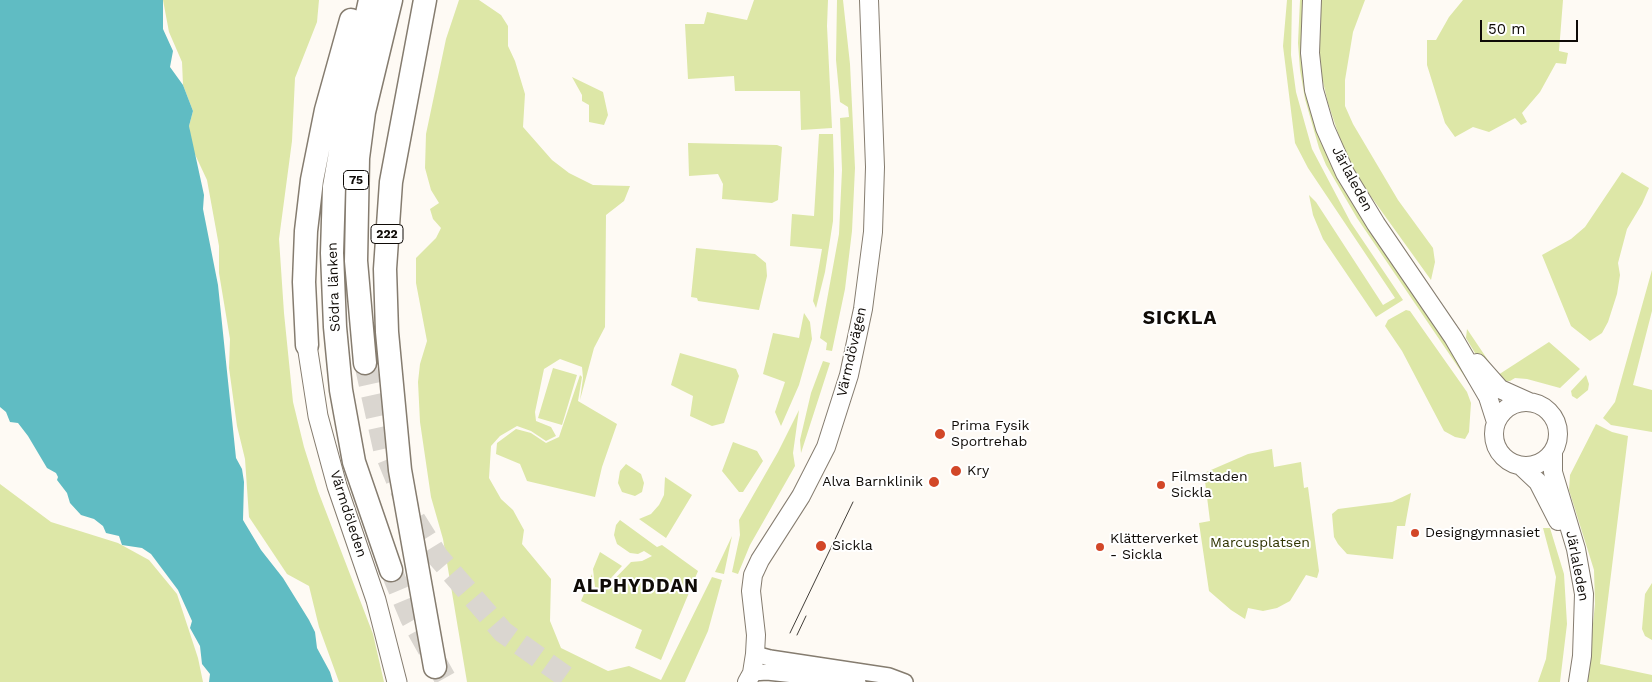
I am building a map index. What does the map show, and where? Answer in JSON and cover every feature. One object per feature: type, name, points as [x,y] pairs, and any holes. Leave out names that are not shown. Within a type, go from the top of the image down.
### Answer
[{"type":"highway","points":[[307,345],[304,282],[306,231],[312,180],[326,110],[357,0]]},
{"type":"highway","name":"Södra länken","points":[[370,0],[353,78],[334,186],[332,253],[334,318],[340,390],[348,434],[372,518],[391,570]]},
{"type":"highway","name":"Södra länken","points":[[365,363],[356,261],[357,167],[364,112],[392,0]]},
{"type":"highway","name":"222","points":[[425,0],[391,182],[385,269],[387,332],[400,470],[436,675]]},
{"type":"main road","name":"Värmdövägen","points":[[750,677],[755,654],[751,591],[753,575],[760,560],[801,496],[826,447],[849,374],[863,309],[873,232],[875,167],[869,0]]},
{"type":"main road","name":"Järlaleden","points":[[1312,0],[1310,53],[1314,90],[1325,128],[1345,173],[1376,224],[1454,337],[1488,397],[1496,422]]},
{"type":"main road","name":"Järlaleden","points":[[1454,337],[1500,389],[1529,402]]},
{"type":"main road","name":"Värmdöleden","points":[[307,345],[318,416],[337,486],[376,600],[397,682]]},
{"type":"main road","points":[[1529,402],[1545,408],[1556,423],[1557,442],[1553,452],[1544,461],[1533,466],[1521,466],[1509,462],[1498,450],[1493,434],[1496,422],[1503,410],[1515,403],[1529,402]]},
{"type":"main road","name":"Järlaleden","points":[[1553,452],[1554,480],[1574,540],[1584,594],[1584,632],[1578,682]]},
{"type":"main road","name":"Järlaleden","points":[[1521,466],[1538,482],[1554,510],[1573,575],[1578,627],[1570,682]]},
{"type":"street","points":[[755,654],[770,658],[880,674],[905,682]]},
{"type":"street","points":[[750,677],[767,672],[858,682]]},
{"type":"green space","points":[[163,0],[319,0],[317,22],[295,78],[292,141],[279,239],[284,313],[293,402],[304,447],[318,491],[373,634],[384,682],[339,682],[319,627],[309,586],[287,574],[249,517],[245,459],[237,426],[229,368],[230,339],[219,273],[219,246],[207,180],[192,148],[189,126],[193,111],[183,85],[182,62],[169,32]]},
{"type":"green space","points":[[459,0],[479,0],[501,15],[508,26],[508,46],[515,61],[525,94],[523,127],[552,160],[569,173],[593,185],[630,186],[624,201],[606,215],[605,327],[594,348],[580,400],[583,378],[582,367],[560,359],[544,369],[535,412],[536,421],[551,427],[556,436],[546,441],[531,431],[517,426],[500,436],[491,446],[489,478],[501,499],[513,510],[524,530],[522,544],[551,579],[550,621],[561,648],[608,671],[629,666],[661,680],[712,577],[722,580],[708,631],[685,682],[467,682],[443,539],[431,497],[420,422],[418,382],[420,364],[427,341],[416,283],[416,258],[436,238],[441,228],[433,219],[430,209],[439,203],[431,190],[425,168],[426,134],[446,39]]},
{"type":"green space","points":[[754,0],[828,0],[827,26],[832,128],[801,130],[800,91],[735,91],[734,76],[688,79],[685,24],[704,24],[707,12],[747,20]]},
{"type":"green space","points":[[837,0],[843,0],[850,64],[855,168],[852,231],[845,289],[832,351],[826,350],[827,343],[820,338],[839,234],[842,170],[840,118],[849,117],[848,107],[840,102],[836,60]]},
{"type":"green space","points":[[1287,0],[1292,0],[1291,55],[1296,92],[1312,149],[1351,223],[1403,300],[1376,317],[1323,239],[1313,215],[1309,195],[1316,202],[1383,305],[1395,298],[1308,168],[1295,143],[1283,46]]},
{"type":"green space","points":[[1300,0],[1303,0],[1301,41],[1314,117],[1469,375],[1475,392],[1357,218],[1326,165],[1319,148],[1305,99],[1300,70],[1298,43]]},
{"type":"green space","points":[[1320,0],[1365,0],[1353,32],[1345,80],[1345,106],[1353,124],[1398,200],[1433,248],[1435,262],[1431,280],[1349,166],[1328,103],[1319,65],[1316,30]]},
{"type":"green space","points":[[1463,0],[1563,0],[1559,51],[1568,53],[1566,64],[1556,63],[1540,92],[1522,113],[1527,122],[1521,125],[1515,118],[1489,132],[1473,127],[1455,137],[1445,123],[1427,65],[1427,40],[1436,40],[1449,17]]},
{"type":"green space","points":[[572,77],[603,92],[608,115],[604,125],[589,122],[589,105],[582,101],[582,95]]},
{"type":"green space","points":[[819,134],[833,134],[834,171],[833,221],[825,272],[816,308],[813,301],[822,249],[790,246],[792,214],[814,216]]},
{"type":"green space","points":[[688,143],[777,145],[782,147],[778,200],[772,203],[722,199],[723,184],[718,174],[689,176]]},
{"type":"green space","points":[[1622,172],[1649,188],[1627,229],[1618,263],[1620,275],[1617,294],[1608,322],[1602,333],[1590,341],[1571,326],[1542,255],[1571,239],[1585,227]]},
{"type":"green space","points":[[696,248],[755,254],[766,263],[767,276],[759,310],[698,301],[697,298],[691,297]]},
{"type":"green space","points":[[1652,270],[1652,311],[1633,385],[1652,390],[1652,432],[1611,425],[1603,418],[1615,402]]},
{"type":"green space","points":[[1406,310],[1410,311],[1467,392],[1471,403],[1469,432],[1465,439],[1455,437],[1444,431],[1402,351],[1385,326],[1388,320]]},
{"type":"green space","points":[[804,313],[810,322],[812,339],[799,385],[781,426],[775,412],[785,382],[763,374],[773,333],[799,338]]},
{"type":"green space","points":[[1467,329],[1498,375],[1549,342],[1580,369],[1560,388],[1527,379],[1515,378],[1510,381],[1500,382],[1481,363],[1466,338]]},
{"type":"green space","points":[[680,353],[736,369],[739,376],[724,423],[712,426],[690,416],[693,396],[671,385]]},
{"type":"green space","points":[[823,361],[830,363],[801,453],[800,440],[811,393]]},
{"type":"green space","points":[[553,368],[577,375],[562,425],[538,418]]},
{"type":"green space","points":[[580,375],[582,377],[578,401],[617,424],[602,467],[595,497],[527,481],[520,464],[496,454],[497,443],[516,429],[531,433],[546,443],[559,437]]},
{"type":"green space","points":[[1586,375],[1589,384],[1588,390],[1577,399],[1572,396],[1571,391]]},
{"type":"green space","points":[[799,410],[793,453],[795,466],[750,545],[738,574],[732,572],[740,535],[739,520],[778,452]]},
{"type":"green space","points":[[1596,424],[1612,432],[1628,436],[1600,664],[1652,675],[1652,682],[1587,682],[1595,604],[1594,570],[1569,490],[1570,475]]},
{"type":"green space","points":[[733,442],[757,451],[763,461],[743,492],[739,492],[722,471]]},
{"type":"green space","name":"Marcusplatsen","points":[[1272,449],[1274,467],[1301,462],[1304,488],[1308,487],[1319,571],[1317,578],[1306,575],[1290,601],[1277,608],[1263,611],[1248,608],[1245,619],[1209,591],[1199,523],[1210,521],[1204,473],[1248,454]]},
{"type":"green space","points":[[626,464],[641,474],[644,483],[642,492],[635,496],[622,492],[618,483],[620,471]]},
{"type":"green space","points":[[665,477],[692,495],[666,538],[639,519],[651,514],[659,505],[664,495]]},
{"type":"green space","points":[[0,484],[51,522],[118,543],[149,560],[177,594],[198,658],[203,682],[0,682]]},
{"type":"green space","points":[[1411,493],[1405,526],[1397,526],[1393,559],[1347,554],[1338,544],[1334,537],[1332,514],[1338,509],[1392,502]]},
{"type":"green space","points":[[620,520],[657,547],[662,545],[698,571],[661,660],[635,648],[642,630],[581,601],[592,574],[593,589],[602,592],[631,562],[642,561],[652,556],[644,551],[638,554],[630,553],[617,544],[614,535],[616,525]]},
{"type":"green space","points":[[1543,528],[1550,528],[1564,574],[1567,624],[1560,682],[1538,682],[1546,659],[1556,577]]},
{"type":"green space","points":[[732,536],[724,574],[715,572]]},
{"type":"green space","points":[[600,552],[622,566],[601,589],[595,587],[593,569]]},
{"type":"green space","points":[[1652,583],[1652,640],[1645,636],[1642,629],[1645,594]]},
{"type":"water","points":[[0,0],[163,0],[163,29],[173,51],[170,67],[183,85],[193,111],[189,126],[204,195],[203,209],[218,285],[236,458],[242,469],[244,482],[243,520],[261,550],[283,578],[309,620],[315,632],[317,648],[330,672],[333,682],[209,682],[210,674],[202,664],[200,646],[190,628],[192,621],[178,590],[151,554],[142,548],[122,545],[119,536],[106,533],[103,526],[94,519],[81,515],[70,503],[67,493],[57,480],[56,473],[47,468],[18,423],[10,422],[6,412],[0,407]]},
{"type":"tunnel","points":[[365,363],[384,449],[410,512],[438,557],[503,632],[573,682]]},
{"type":"tunnel","points":[[391,570],[411,618],[447,682]]},
{"type":"tram line","points":[[790,633],[853,502]]},
{"type":"tram line","points":[[797,635],[806,616]]},
{"type":"place","name":"Prima Fysik Sportrehab","points":[[940,434]]},
{"type":"place","name":"Kry","points":[[956,471]]},
{"type":"place","name":"Alva Barnklinik","points":[[934,482]]},
{"type":"place","name":"Filmstaden Sickla","points":[[1161,485]]},
{"type":"place","name":"Designgymnasiet","points":[[1415,533]]},
{"type":"place","name":"Sickla","points":[[821,546]]},
{"type":"place","name":"Klätterverket - Sickla","points":[[1100,547]]},
{"type":"district","name":"SICKLA","points":[[1180,318]]},
{"type":"district","name":"ALPHYDDAN","points":[[636,586]]}]
